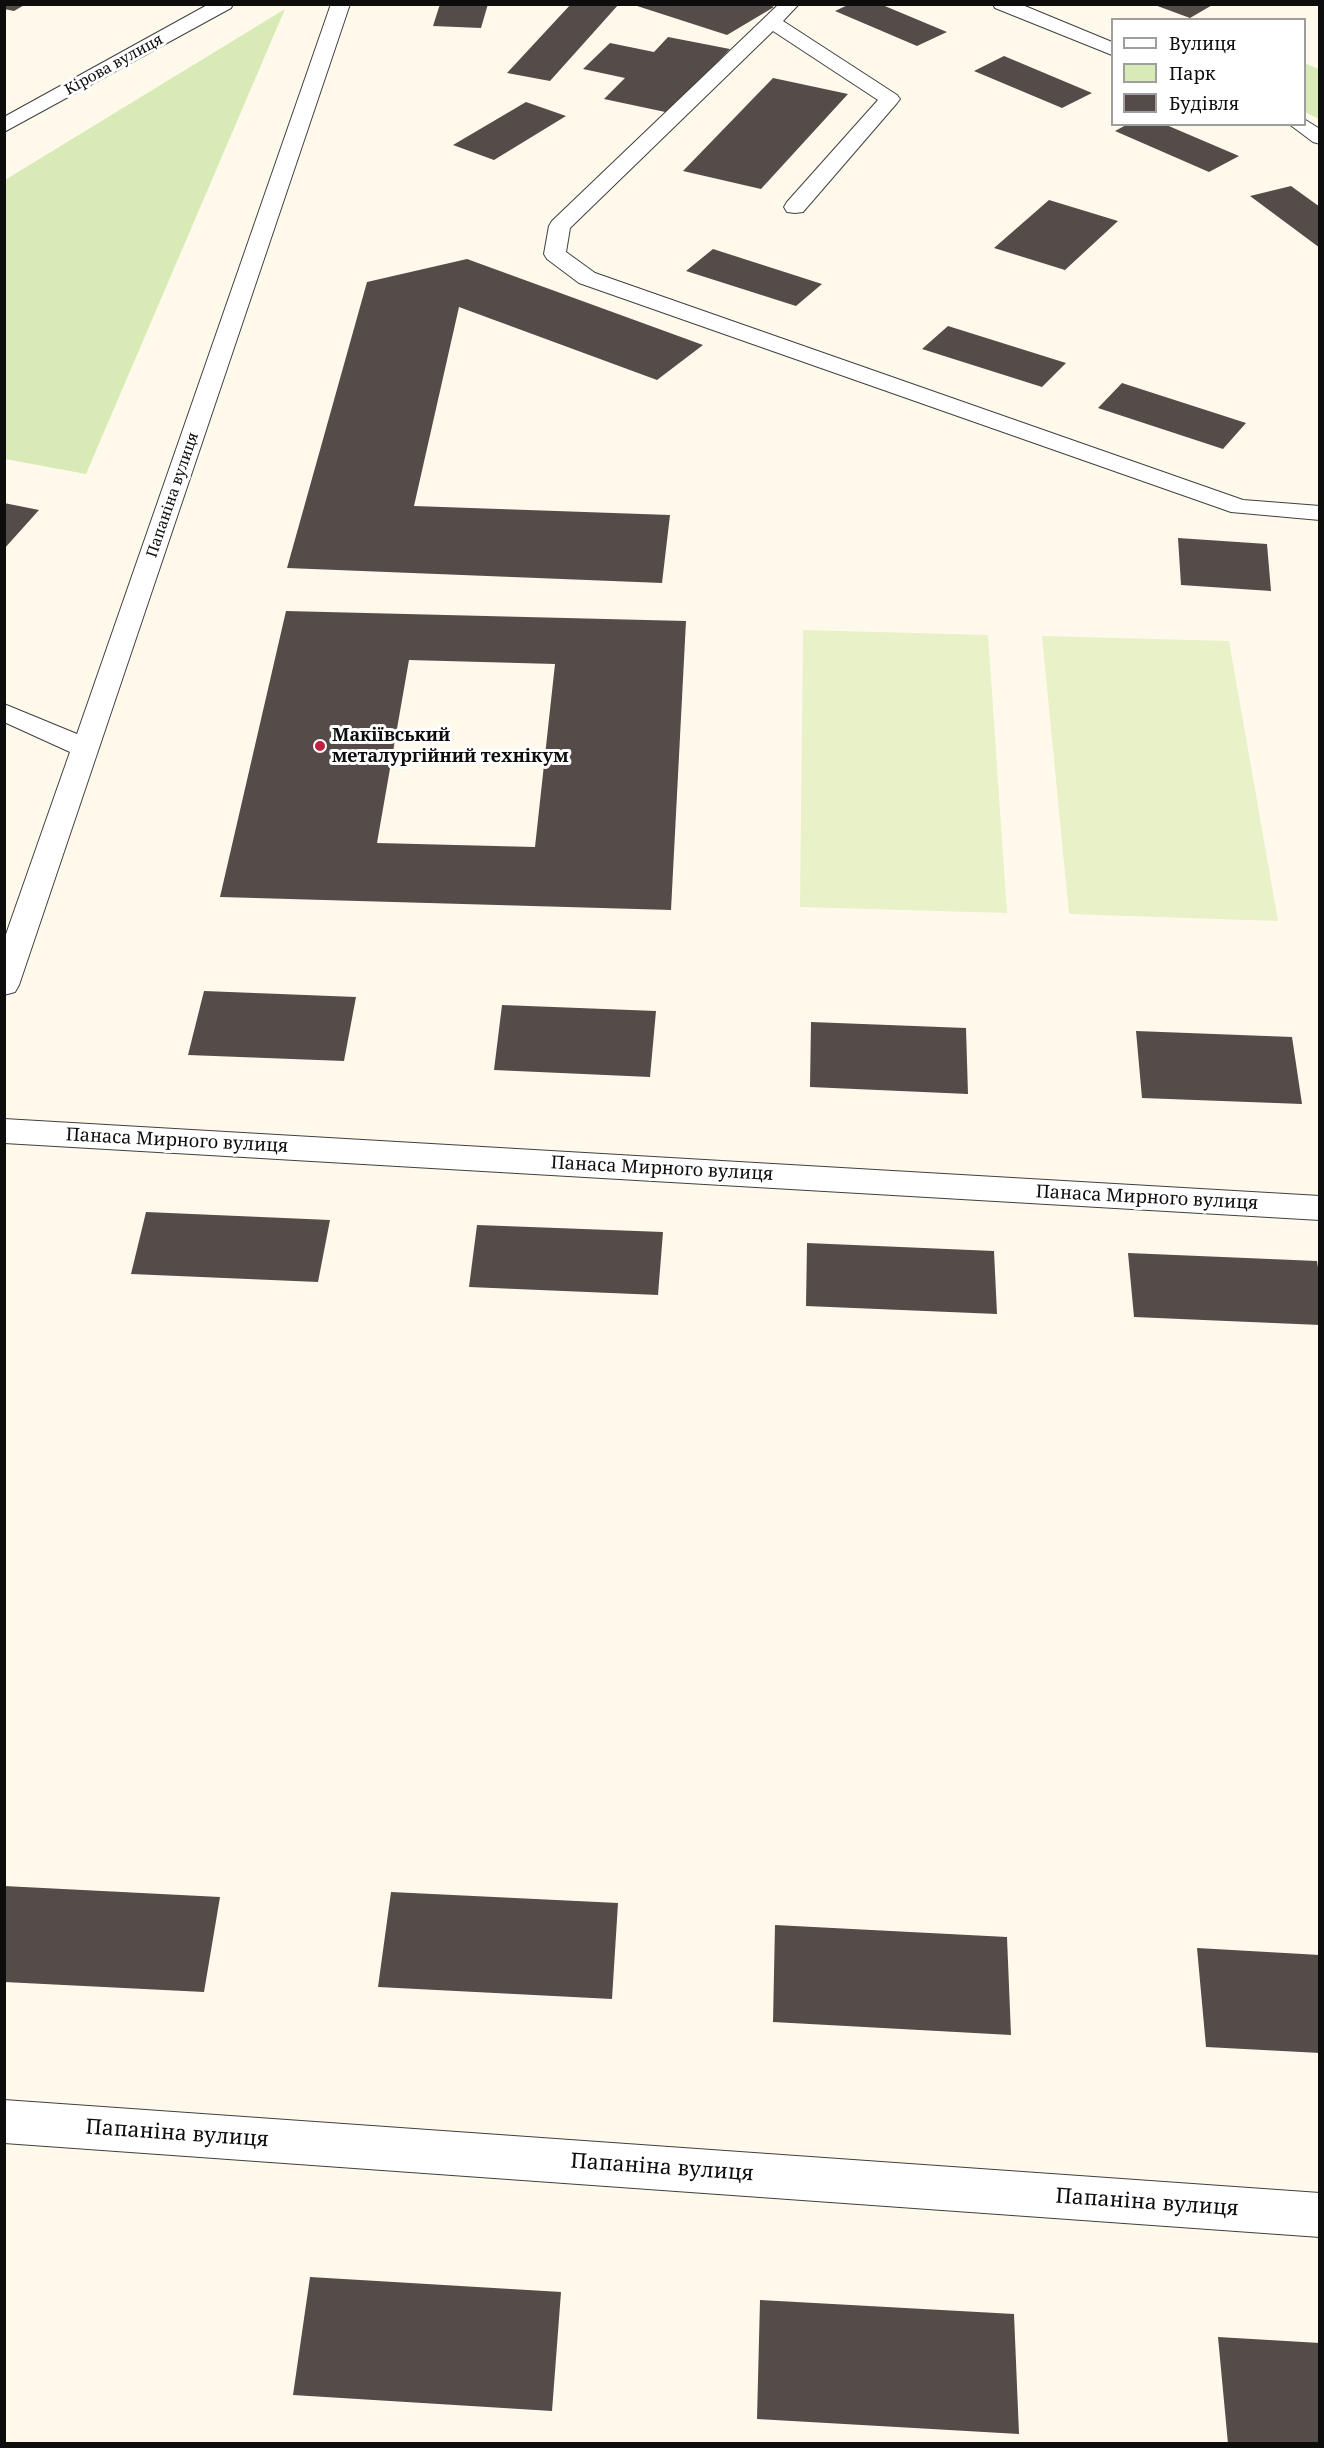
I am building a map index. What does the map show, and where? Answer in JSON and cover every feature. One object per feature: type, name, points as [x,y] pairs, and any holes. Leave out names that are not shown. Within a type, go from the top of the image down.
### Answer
[{"type":"street","name":"Кірова вулиця","points":[[4,126],[224,4]]},
{"type":"street","name":"Папаніна вулиця","points":[[4,985],[341,4]]},
{"type":"street","points":[[790,4],[560,226],[555,254],[587,278],[1240,507],[1320,513]]},
{"type":"street","points":[[1002,4],[1111,48]]},
{"type":"street","points":[[772,22],[890,99],[795,207]]},
{"type":"street","points":[[1302,126],[1320,138]]},
{"type":"street","points":[[4,712],[86,748]]},
{"type":"street","name":"Панаса Мирного вулиця","points":[[4,1131],[1320,1208]]},
{"type":"street","name":"Папаніна вулиця","points":[[4,2121],[1320,2215]]},
{"type":"green space","points":[[285,9],[86,474],[5,459],[5,180]]},
{"type":"green space","points":[[1306,64],[1319,69],[1319,119],[1306,112]]},
{"type":"green space","points":[[803,630],[988,635],[1007,913],[800,907]]},
{"type":"green space","points":[[1042,636],[1229,641],[1278,921],[1069,914]]},
{"type":"building","points":[[4,4],[26,4],[14,11],[4,9]]},
{"type":"building","points":[[440,4],[488,4],[481,28],[433,26]]},
{"type":"building","points":[[571,4],[619,4],[550,81],[507,73]]},
{"type":"building","points":[[767,4],[774,7],[727,35],[634,5]]},
{"type":"building","points":[[850,4],[880,4],[947,32],[917,46],[835,11]]},
{"type":"building","points":[[1152,4],[1214,4],[1190,18]]},
{"type":"building","points":[[668,37],[730,49],[670,113],[604,99],[625,78],[583,69],[610,43],[654,52]]},
{"type":"building","points":[[1004,56],[1092,93],[1062,108],[974,71]]},
{"type":"building","points":[[773,78],[848,94],[761,189],[683,171]]},
{"type":"building","points":[[526,102],[566,116],[494,160],[453,145]]},
{"type":"building","points":[[1124,126],[1169,126],[1239,156],[1209,172],[1115,131]]},
{"type":"building","points":[[1291,186],[1320,207],[1320,248],[1250,196]]},
{"type":"building","points":[[1049,200],[1118,221],[1065,270],[994,248]]},
{"type":"building","points":[[713,249],[822,284],[796,306],[686,271]]},
{"type":"building","points":[[467,259],[703,345],[657,380],[459,307],[414,506],[670,515],[662,583],[287,568],[367,282]]},
{"type":"building","points":[[948,326],[1066,363],[1042,387],[922,349]]},
{"type":"building","points":[[1122,383],[1246,423],[1223,449],[1098,408]]},
{"type":"building","points":[[4,503],[39,510],[4,549]]},
{"type":"building","points":[[1178,538],[1267,544],[1271,591],[1181,585]]},
{"type":"building","points":[[286,611],[686,621],[671,910],[220,897]],"holes":[[[409,660],[555,664],[535,847],[377,843]]]},
{"type":"building","points":[[204,991],[356,997],[344,1061],[188,1055]]},
{"type":"building","points":[[502,1005],[656,1011],[650,1077],[494,1070]]},
{"type":"building","points":[[811,1022],[966,1028],[968,1094],[810,1087]]},
{"type":"building","points":[[1136,1031],[1292,1037],[1302,1104],[1142,1098]]},
{"type":"building","points":[[146,1212],[330,1220],[318,1282],[131,1274]]},
{"type":"building","points":[[477,1225],[663,1232],[658,1295],[469,1287]]},
{"type":"building","points":[[807,1243],[994,1251],[997,1314],[806,1306]]},
{"type":"building","points":[[1128,1253],[1317,1261],[1320,1280],[1320,1325],[1134,1317]]},
{"type":"building","points":[[4,1886],[220,1897],[204,1992],[4,1982]]},
{"type":"building","points":[[391,1892],[618,1903],[612,1999],[378,1987]]},
{"type":"building","points":[[775,1925],[1007,1937],[1011,2035],[773,2022]]},
{"type":"building","points":[[1197,1948],[1320,1955],[1320,2053],[1206,2047]]},
{"type":"building","points":[[310,2277],[561,2292],[552,2411],[293,2395]]},
{"type":"building","points":[[760,2300],[1014,2314],[1019,2434],[757,2419]]},
{"type":"building","points":[[1218,2337],[1320,2343],[1320,2444],[1228,2444]]},
{"type":"place","name":"Макіївський металургійний технікум","points":[[320,746]]}]
